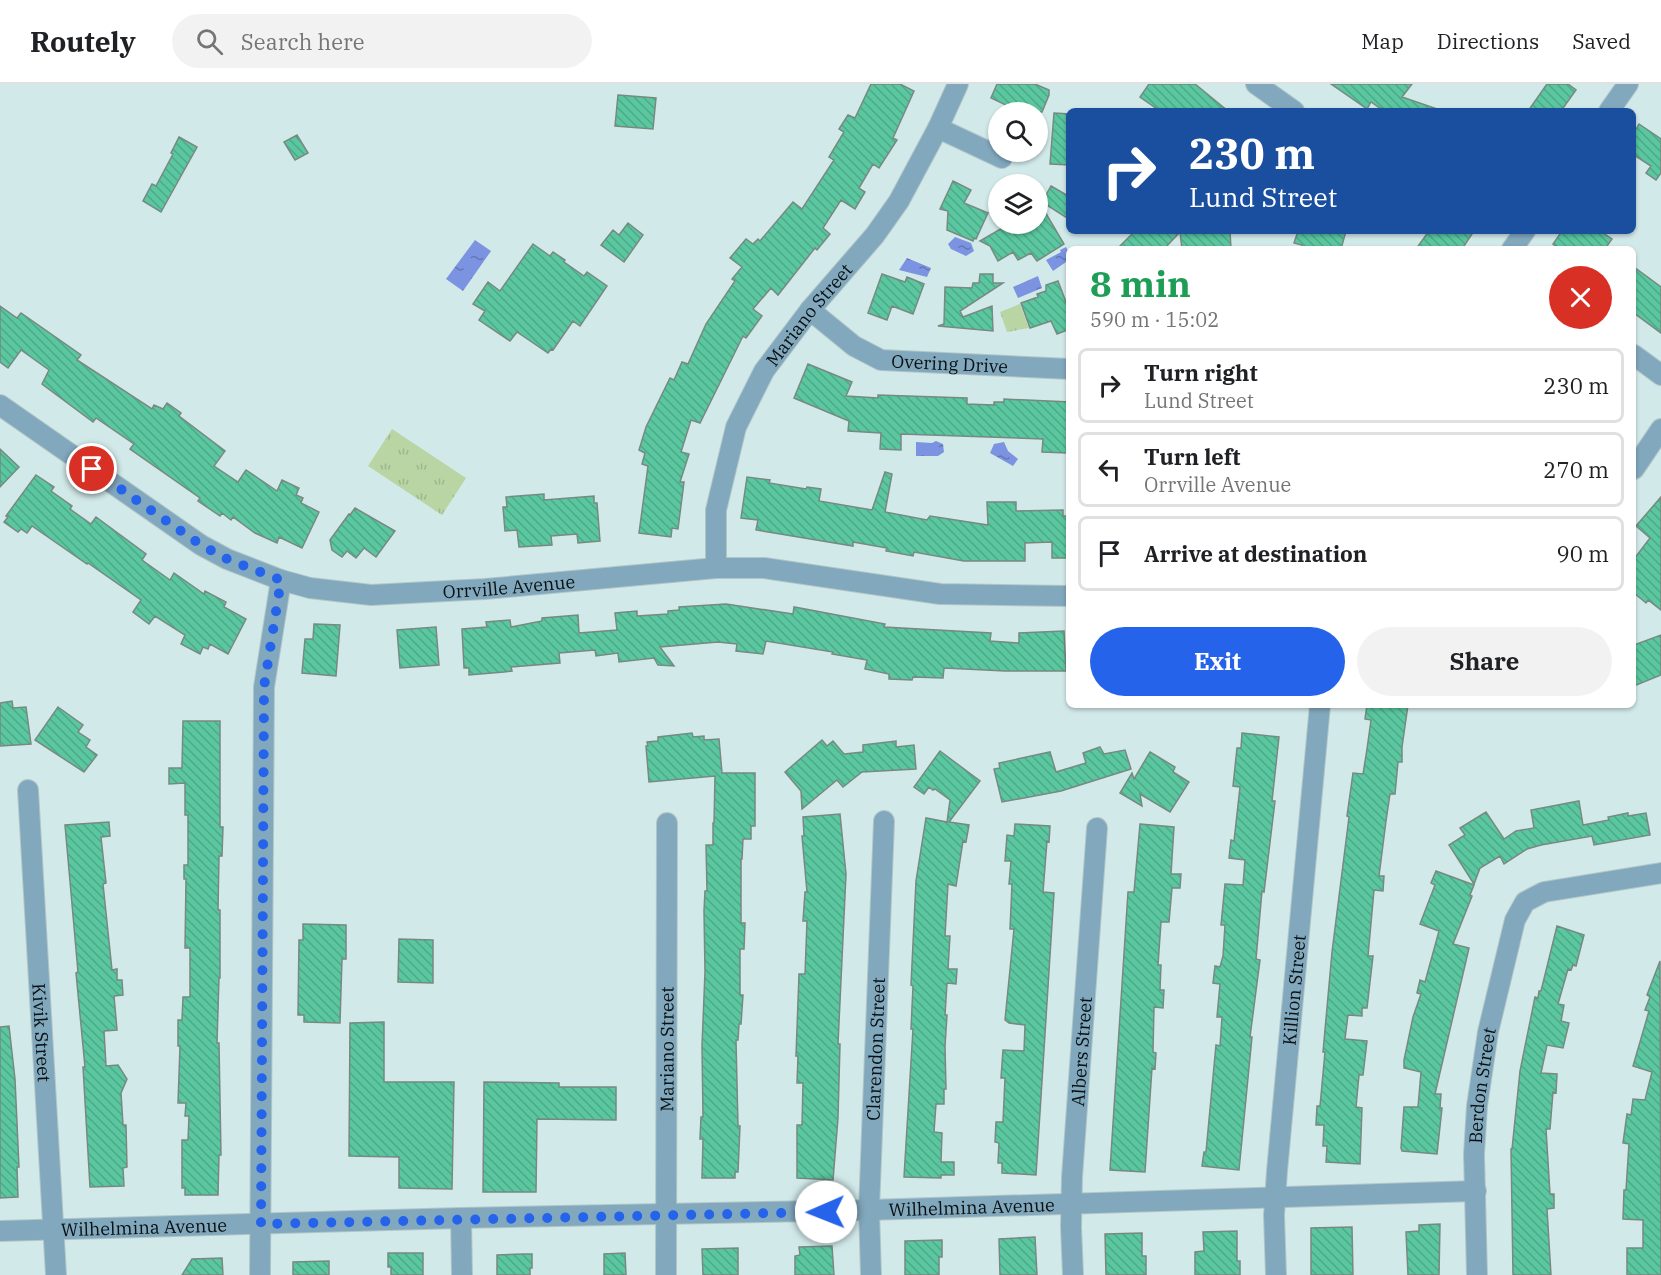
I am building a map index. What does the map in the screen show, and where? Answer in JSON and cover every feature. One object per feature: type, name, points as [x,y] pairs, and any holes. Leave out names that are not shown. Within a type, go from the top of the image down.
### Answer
[{"type":"street","name":"Mariano Street","points":[[716,568],[716,510],[736,427],[764,371],[810,310],[875,235],[899,201],[938,128],[958,84]]},
{"type":"street","points":[[1256,84],[1290,108]]},
{"type":"street","points":[[1611,108],[1628,84]]},
{"type":"street","points":[[938,128],[988,151]]},
{"type":"street","name":"Overing Drive","points":[[810,310],[854,346],[881,360],[1066,369]]},
{"type":"street","points":[[1636,356],[1661,375]]},
{"type":"street","name":"Orrville Avenue","points":[[0,405],[201,545],[227,559],[281,580],[310,588],[371,595],[485,589],[716,568],[764,568],[940,594],[1066,596]]},
{"type":"street","points":[[1636,466],[1661,429]]},
{"type":"street","points":[[260,1275],[264,687],[281,580]]},
{"type":"street","name":"Killion Street","points":[[1276,1275],[1275,1197],[1320,708]]},
{"type":"street","name":"Kivik Street","points":[[28,790],[56,1275]]},
{"type":"street","name":"Clarendon Street","points":[[871,1275],[869,1210],[884,821]]},
{"type":"street","name":"Mariano Street","points":[[666,1275],[667,823]]},
{"type":"street","name":"Albers Street","points":[[1073,1275],[1071,1203],[1097,828]]},
{"type":"street","name":"Berdon Street","points":[[1477,1275],[1474,1154],[1477,1106],[1488,1032],[1515,920],[1525,902],[1544,892],[1661,873]]},
{"type":"street","name":"Wilhelmina Avenue","points":[[0,1231],[461,1218],[869,1210],[1476,1191]]},
{"type":"street","points":[[461,1218],[462,1275]]},
{"type":"green space","points":[[1020,304],[1029,328],[1007,332],[1000,312]]},
{"type":"green space","points":[[392,429],[466,478],[442,515],[368,466]]},
{"type":"water","points":[[955,237],[971,243],[974,251],[966,256],[951,249],[948,244]]},
{"type":"water","points":[[475,240],[491,251],[463,291],[446,279]]},
{"type":"water","points":[[1066,247],[1066,262],[1053,271],[1046,260],[1061,252],[1060,250]]},
{"type":"water","points":[[907,258],[931,268],[927,277],[899,270]]},
{"type":"water","points":[[1038,276],[1042,288],[1018,298],[1013,287]]},
{"type":"water","points":[[936,441],[943,444],[944,452],[938,456],[916,456],[916,442]]},
{"type":"water","points":[[1004,442],[1008,451],[1018,459],[1013,466],[990,453],[994,444]]},
{"type":"building","points":[[871,84],[900,84],[914,91],[893,138],[897,140],[879,168],[873,164],[859,188],[865,192],[855,209],[841,200],[823,228],[830,234],[817,250],[815,248],[778,295],[771,288],[753,309],[762,316],[746,338],[743,336],[700,423],[691,420],[681,452],[689,454],[680,482],[684,482],[678,529],[672,528],[671,537],[639,533],[648,466],[642,464],[645,453],[639,450],[646,427],[670,378],[674,380],[682,362],[688,364],[706,324],[735,281],[732,279],[742,267],[730,258],[746,239],[753,244],[758,239],[760,241],[793,202],[802,209],[834,160],[829,157],[844,132],[839,129],[848,115],[855,118]]},
{"type":"building","points":[[997,84],[1035,84],[1049,90],[1046,102],[1000,102],[991,98]]},
{"type":"building","points":[[1149,84],[1195,84],[1224,108],[1156,108],[1140,97]]},
{"type":"building","points":[[1331,84],[1412,84],[1402,97],[1434,108],[1380,108],[1371,102],[1366,108]]},
{"type":"building","points":[[1547,84],[1568,84],[1576,90],[1563,108],[1530,108]]},
{"type":"building","points":[[618,95],[656,98],[653,129],[615,126]]},
{"type":"building","points":[[1054,113],[1066,114],[1066,165],[1050,164]]},
{"type":"building","points":[[1639,124],[1661,139],[1661,173],[1656,180],[1646,173],[1651,166],[1636,156],[1636,129]]},
{"type":"building","points":[[297,135],[308,153],[295,160],[284,142]]},
{"type":"building","points":[[179,137],[197,147],[161,212],[143,201],[152,184],[156,186]]},
{"type":"building","points":[[953,181],[971,190],[964,203],[988,213],[973,241],[947,230],[948,211],[940,209]]},
{"type":"building","points":[[1051,186],[1066,195],[1066,217],[1048,206],[1048,191]]},
{"type":"building","points":[[1048,217],[1064,244],[1037,261],[1031,253],[1018,260],[1013,252],[998,261],[990,246],[980,241],[992,234],[1048,234]]},
{"type":"building","points":[[628,223],[643,235],[624,262],[601,245],[613,230],[619,235]]},
{"type":"building","points":[[1132,234],[1178,234],[1167,246],[1120,246]]},
{"type":"building","points":[[1180,234],[1230,234],[1231,246],[1182,246]]},
{"type":"building","points":[[1297,234],[1345,234],[1342,246],[1302,246],[1294,243]]},
{"type":"building","points":[[1427,234],[1472,234],[1464,246],[1418,246]]},
{"type":"building","points":[[1560,234],[1604,234],[1612,239],[1607,246],[1555,246],[1553,244]]},
{"type":"building","points":[[533,244],[550,256],[553,252],[584,276],[587,272],[607,286],[580,326],[573,321],[553,350],[551,349],[548,353],[517,332],[510,341],[479,320],[485,311],[473,304],[488,282],[500,291]]},
{"type":"building","points":[[1636,268],[1661,287],[1661,333],[1636,314]]},
{"type":"building","points":[[882,274],[905,282],[907,277],[924,284],[913,314],[892,306],[887,320],[868,313]]},
{"type":"building","points":[[980,274],[993,274],[993,283],[1003,283],[960,311],[963,317],[992,306],[993,331],[938,326],[944,324],[945,287],[972,288],[973,283],[979,283]]},
{"type":"building","points":[[1058,281],[1066,302],[1066,331],[1057,334],[1051,321],[1030,328],[1021,303],[1038,297],[1037,294],[1046,291],[1046,285]]},
{"type":"building","points":[[0,306],[17,318],[21,313],[81,355],[77,360],[152,409],[154,405],[163,409],[167,403],[181,413],[179,416],[225,451],[214,466],[238,482],[246,470],[277,491],[282,480],[299,488],[296,495],[303,498],[301,503],[319,512],[302,548],[279,537],[277,543],[255,533],[233,517],[231,520],[222,513],[220,516],[198,501],[200,498],[130,449],[134,444],[96,418],[93,422],[42,384],[49,370],[21,350],[8,368],[0,362]]},
{"type":"building","points":[[808,364],[852,382],[846,396],[967,398],[967,404],[994,405],[994,402],[1004,402],[1004,399],[1066,402],[1066,453],[1042,452],[1043,439],[901,434],[901,450],[880,449],[881,433],[848,431],[849,421],[794,398]]},
{"type":"building","points":[[0,449],[19,467],[0,487]]},
{"type":"building","points":[[885,472],[892,474],[885,512],[927,520],[930,516],[988,525],[987,502],[1016,502],[1016,511],[1063,510],[1063,516],[1066,516],[1066,558],[1052,558],[1052,542],[1025,543],[1025,561],[964,561],[914,552],[913,556],[886,551],[887,548],[853,542],[853,546],[756,530],[758,520],[741,518],[747,477],[806,489],[807,487],[821,489],[819,501],[872,510]]},
{"type":"building","points":[[36,475],[54,487],[51,491],[72,506],[70,509],[91,524],[96,517],[146,554],[142,560],[170,580],[174,573],[204,594],[205,591],[226,602],[224,607],[246,619],[228,654],[210,644],[208,649],[203,647],[200,654],[181,644],[185,635],[155,616],[149,624],[133,612],[141,600],[88,563],[32,526],[27,533],[21,529],[18,532],[4,522]]},
{"type":"building","points":[[544,494],[544,500],[594,496],[594,503],[597,503],[600,541],[578,543],[577,534],[551,536],[552,545],[519,547],[517,530],[505,531],[503,507],[507,507],[506,497]]},
{"type":"building","points":[[1661,497],[1661,610],[1648,600],[1646,603],[1636,595],[1636,556],[1650,538],[1636,526]]},
{"type":"building","points":[[355,508],[395,531],[376,557],[364,548],[356,558],[347,551],[342,557],[332,550],[330,540]]},
{"type":"building","points":[[726,604],[793,614],[794,607],[885,624],[884,627],[991,633],[990,641],[1019,643],[1019,633],[1064,631],[1066,671],[944,668],[943,678],[889,679],[889,674],[865,669],[867,660],[766,641],[763,654],[736,651],[737,644],[718,642],[660,647],[674,666],[658,665],[654,658],[619,662],[618,653],[596,656],[595,650],[559,653],[560,663],[511,667],[512,671],[469,675],[469,668],[464,668],[462,629],[487,627],[486,622],[510,620],[511,627],[542,621],[542,618],[578,615],[579,633],[617,630],[615,613],[637,611],[637,616],[668,614],[668,611],[679,610],[679,607]]},
{"type":"building","points":[[314,624],[340,625],[336,676],[302,673],[305,639],[313,639]]},
{"type":"building","points":[[436,627],[439,665],[400,668],[397,630]]},
{"type":"building","points":[[1661,635],[1661,675],[1636,685],[1636,644]]},
{"type":"building","points":[[12,701],[13,708],[26,707],[31,744],[0,746],[0,703]]},
{"type":"building","points":[[58,707],[83,725],[78,732],[90,740],[86,747],[97,755],[84,772],[35,740]]},
{"type":"building","points":[[1367,708],[1408,708],[1402,762],[1398,762],[1395,794],[1390,794],[1386,821],[1379,876],[1384,876],[1383,891],[1374,890],[1368,956],[1373,956],[1367,1008],[1362,1008],[1362,1016],[1348,1015],[1345,1039],[1367,1041],[1363,1075],[1359,1075],[1356,1107],[1362,1108],[1360,1164],[1326,1162],[1327,1146],[1323,1146],[1324,1125],[1316,1125],[1325,1052],[1323,1052],[1332,952],[1349,817],[1347,816],[1353,773],[1363,774],[1371,720],[1365,719]]},
{"type":"building","points":[[183,721],[220,721],[220,827],[223,827],[222,856],[219,856],[218,910],[220,910],[220,978],[217,1043],[219,1043],[221,1155],[219,1155],[218,1195],[185,1195],[185,1188],[182,1188],[182,1140],[188,1140],[189,1116],[185,1116],[186,1103],[178,1103],[180,1046],[178,1046],[178,1020],[182,1020],[183,997],[190,997],[190,948],[185,948],[186,879],[184,879],[184,865],[188,865],[188,815],[185,815],[185,783],[169,784],[169,768],[182,768]]},
{"type":"building","points":[[692,733],[693,737],[704,736],[704,740],[719,739],[722,773],[755,773],[755,826],[751,826],[751,839],[743,839],[741,859],[741,923],[745,923],[744,949],[740,949],[740,995],[743,995],[741,1024],[739,1024],[738,1040],[736,1040],[738,1126],[740,1126],[738,1172],[735,1172],[735,1178],[702,1178],[703,1139],[700,1139],[701,1117],[703,1117],[706,845],[713,845],[715,776],[649,782],[647,742],[658,741],[658,737]]},
{"type":"building","points":[[1242,733],[1279,737],[1272,801],[1275,801],[1264,892],[1262,891],[1256,959],[1260,960],[1250,1037],[1252,1037],[1239,1170],[1202,1166],[1204,1152],[1206,1152],[1216,1045],[1220,1046],[1222,1017],[1217,1017],[1220,984],[1213,983],[1215,966],[1220,967],[1223,956],[1225,925],[1221,925],[1225,884],[1243,885],[1245,860],[1229,858],[1231,840],[1234,841],[1240,787],[1233,786],[1237,748],[1241,748]]},
{"type":"building","points":[[822,740],[827,746],[833,741],[844,754],[863,752],[863,745],[896,741],[896,747],[914,745],[916,769],[862,772],[843,787],[837,780],[802,809],[801,791],[785,772]]},
{"type":"building","points":[[1100,747],[1104,754],[1125,750],[1131,769],[1061,791],[1002,802],[994,769],[1000,768],[999,763],[1050,752],[1056,772],[1086,763],[1083,753]]},
{"type":"building","points":[[940,751],[980,781],[949,822],[969,825],[966,842],[963,841],[956,886],[948,884],[945,936],[950,936],[948,969],[957,969],[956,984],[947,983],[946,1089],[944,1089],[944,1104],[936,1104],[934,1132],[942,1133],[941,1162],[954,1162],[954,1175],[941,1175],[941,1178],[904,1177],[913,1029],[911,1029],[913,986],[911,985],[916,881],[926,818],[947,822],[950,800],[935,789],[929,787],[924,794],[914,787]]},
{"type":"building","points":[[1150,752],[1175,767],[1173,772],[1189,782],[1170,812],[1140,794],[1142,806],[1120,793],[1132,773],[1134,779]]},
{"type":"building","points":[[1579,801],[1583,825],[1609,820],[1608,817],[1628,813],[1628,816],[1646,813],[1650,835],[1594,845],[1592,836],[1541,845],[1527,849],[1504,864],[1500,856],[1480,868],[1474,884],[1449,845],[1465,835],[1460,828],[1486,812],[1504,839],[1516,831],[1534,828],[1531,810]]},
{"type":"building","points":[[840,814],[846,874],[838,1044],[840,1044],[838,1118],[833,1180],[797,1178],[797,1125],[802,1125],[803,1083],[797,1083],[798,1056],[796,1056],[799,974],[805,974],[807,921],[803,921],[805,892],[807,892],[802,836],[804,836],[803,817]]},
{"type":"building","points":[[109,822],[110,836],[101,837],[106,883],[103,884],[112,970],[117,969],[117,980],[122,980],[123,995],[114,996],[117,1030],[104,1031],[106,1066],[118,1065],[127,1079],[121,1093],[123,1125],[126,1125],[127,1167],[123,1168],[124,1186],[90,1187],[83,1067],[85,1067],[65,825]]},
{"type":"building","points":[[1015,824],[1050,826],[1043,892],[1054,893],[1036,1175],[1002,1173],[1002,1163],[998,1163],[999,1143],[995,1142],[996,1122],[1003,1122],[1005,1078],[1001,1078],[1003,1050],[1024,1051],[1025,1025],[1009,1023],[1005,1020],[1014,929],[1010,929],[1011,861],[1005,861],[1007,835],[1014,836]]},
{"type":"building","points":[[1140,824],[1174,827],[1171,874],[1181,874],[1180,888],[1172,888],[1169,922],[1161,922],[1158,965],[1161,965],[1160,990],[1164,990],[1163,1008],[1154,1007],[1153,1052],[1156,1053],[1155,1069],[1152,1068],[1145,1172],[1110,1170],[1128,892],[1134,892]]},
{"type":"building","points":[[1436,871],[1474,885],[1470,895],[1472,896],[1453,944],[1469,948],[1435,1094],[1441,1094],[1440,1108],[1442,1108],[1437,1154],[1402,1151],[1401,1148],[1404,1107],[1418,1107],[1421,1072],[1404,1068],[1404,1060],[1413,1017],[1421,994],[1417,993],[1420,980],[1425,982],[1439,931],[1420,924],[1435,885],[1431,883]]},
{"type":"building","points":[[303,924],[346,925],[346,959],[342,959],[340,1023],[304,1022],[304,1015],[298,1015],[299,940],[303,940]]},
{"type":"building","points":[[1557,926],[1584,935],[1576,966],[1573,965],[1571,970],[1568,969],[1558,1004],[1564,1005],[1561,1021],[1569,1023],[1563,1048],[1547,1045],[1541,1073],[1557,1074],[1550,1129],[1546,1129],[1550,1194],[1554,1194],[1554,1208],[1547,1209],[1551,1275],[1513,1275],[1511,1149],[1520,1071],[1535,997],[1538,998],[1539,991],[1541,991]]},
{"type":"building","points":[[399,939],[433,940],[433,983],[398,982]]},
{"type":"building","points":[[1660,961],[1661,1275],[1627,1275],[1627,1248],[1643,1248],[1643,1220],[1623,1219],[1629,1144],[1623,1143],[1627,1114],[1631,1115],[1633,1099],[1645,1100],[1652,1072],[1633,1066],[1649,1011],[1645,1010],[1650,997],[1647,995]]},
{"type":"building","points":[[384,1022],[384,1082],[454,1082],[452,1189],[399,1188],[399,1157],[349,1156],[350,1023]]},
{"type":"building","points":[[9,1026],[15,1079],[18,1197],[0,1198],[0,1027]]},
{"type":"building","points":[[484,1082],[559,1083],[559,1087],[616,1087],[616,1120],[537,1119],[536,1192],[483,1192]]},
{"type":"building","points":[[1440,1224],[1439,1275],[1408,1275],[1406,1232],[1419,1231],[1419,1225]]},
{"type":"building","points":[[1352,1227],[1353,1275],[1311,1275],[1311,1228]]},
{"type":"building","points":[[1237,1231],[1237,1261],[1240,1261],[1240,1275],[1195,1275],[1195,1252],[1204,1251],[1203,1232]]},
{"type":"building","points":[[1142,1233],[1142,1256],[1146,1256],[1146,1275],[1106,1275],[1105,1234]]},
{"type":"building","points":[[1035,1237],[1037,1275],[1000,1275],[999,1239]]},
{"type":"building","points":[[942,1240],[939,1275],[905,1275],[905,1241]]},
{"type":"building","points":[[832,1246],[834,1275],[795,1275],[795,1256],[800,1255],[799,1247]]},
{"type":"building","points":[[738,1248],[738,1275],[703,1275],[702,1249]]},
{"type":"building","points":[[388,1253],[423,1253],[423,1275],[391,1275],[391,1267],[388,1267]]},
{"type":"building","points":[[625,1253],[626,1275],[604,1275],[604,1254]]},
{"type":"building","points":[[532,1254],[530,1275],[497,1275],[497,1255]]},
{"type":"building","points":[[222,1258],[223,1275],[182,1275],[192,1259]]},
{"type":"building","points":[[329,1261],[329,1275],[293,1275],[293,1262]]},
{"type":"route","points":[[92,469],[201,545],[227,559],[281,580],[264,687],[261,1224],[826,1212]]}]
